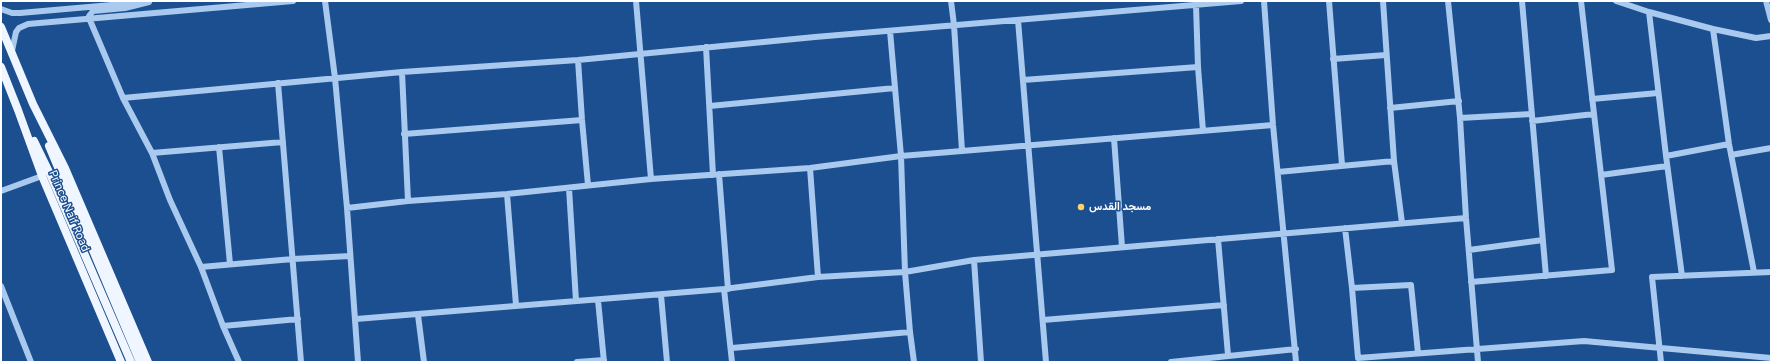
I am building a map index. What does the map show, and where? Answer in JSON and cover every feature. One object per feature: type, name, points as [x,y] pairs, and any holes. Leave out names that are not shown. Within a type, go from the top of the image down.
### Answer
[{"type":"main road","points":[[1,27],[33,104],[54,172],[131,362]]},
{"type":"main road","name":"Prince Naif Road","points":[[1,67],[42,176],[121,362]]},
{"type":"main road","points":[[33,104],[68,175],[148,362]]},
{"type":"main road","points":[[18,110],[54,172],[140,362]]},
{"type":"street","points":[[152,1],[125,8],[93,11],[89,18],[123,98],[152,153],[170,200],[201,267],[223,326],[239,362]]},
{"type":"street","points":[[1,9],[12,13],[20,13],[152,1]]},
{"type":"street","points":[[12,51],[16,32],[24,25],[293,1]]},
{"type":"street","points":[[326,1],[347,208],[358,362]]},
{"type":"street","points":[[636,1],[650,179]]},
{"type":"street","points":[[951,1],[954,25],[962,150]]},
{"type":"street","points":[[123,98],[402,72],[578,60],[706,47],[1241,1]]},
{"type":"street","points":[[1264,1],[1273,125],[1296,349],[1296,362]]},
{"type":"street","points":[[1329,1],[1342,165]]},
{"type":"street","points":[[1383,1],[1394,161],[1402,223]]},
{"type":"street","points":[[1448,1],[1459,101],[1466,218],[1478,362]]},
{"type":"street","points":[[1522,1],[1546,276]]},
{"type":"street","points":[[1471,282],[1612,270],[1580,1]]},
{"type":"street","points":[[1616,1],[1649,12],[1713,29],[1756,38],[1771,36]]},
{"type":"street","points":[[1766,1],[1771,20]]},
{"type":"street","points":[[1196,5],[1198,67],[1203,131]]},
{"type":"street","points":[[1649,12],[1667,166],[1682,276]]},
{"type":"street","points":[[1018,20],[1046,362]]},
{"type":"street","points":[[1713,29],[1729,144],[1754,272]]},
{"type":"street","points":[[890,31],[901,156],[905,272],[914,362]]},
{"type":"street","points":[[706,47],[732,362]]},
{"type":"street","points":[[1333,59],[1386,55]]},
{"type":"street","points":[[578,60],[588,185]]},
{"type":"street","points":[[1023,80],[1198,67]]},
{"type":"street","points":[[402,72],[408,201]]},
{"type":"street","points":[[278,83],[301,362]]},
{"type":"street","points":[[710,106],[895,88]]},
{"type":"street","points":[[1592,99],[1658,93]]},
{"type":"street","points":[[1390,108],[1459,101]]},
{"type":"street","points":[[1460,118],[1532,114]]},
{"type":"street","points":[[1532,121],[1594,114]]},
{"type":"street","points":[[404,134],[582,120]]},
{"type":"street","points":[[347,208],[408,201],[507,194],[650,179],[810,168],[901,156],[962,150],[1273,125]]},
{"type":"street","points":[[1114,138],[1122,247]]},
{"type":"street","points":[[152,153],[283,142]]},
{"type":"street","points":[[1666,156],[1729,144]]},
{"type":"street","points":[[219,147],[230,264]]},
{"type":"street","points":[[1731,155],[1771,148]]},
{"type":"street","points":[[1278,172],[1394,161]]},
{"type":"street","points":[[1601,175],[1667,166]]},
{"type":"street","points":[[810,168],[818,277]]},
{"type":"street","points":[[1,191],[42,176]]},
{"type":"street","points":[[569,188],[576,301]]},
{"type":"street","points":[[507,194],[516,305]]},
{"type":"street","points":[[356,318],[418,315],[516,305],[661,295],[726,289],[818,277],[905,272],[974,260],[1466,218]]},
{"type":"street","points":[[1345,228],[1358,358],[1477,350],[1584,340],[1771,358]]},
{"type":"street","points":[[1218,239],[1228,355]]},
{"type":"street","points":[[1469,250],[1543,240]]},
{"type":"street","points":[[201,267],[293,259],[350,256]]},
{"type":"street","points":[[974,260],[981,362]]},
{"type":"street","points":[[1661,362],[1652,277],[1771,272]]},
{"type":"street","points":[[1352,288],[1411,285],[1418,353]]},
{"type":"street","points":[[1,286],[31,362]]},
{"type":"street","points":[[661,295],[667,362]]},
{"type":"street","points":[[577,362],[604,361],[598,300]]},
{"type":"street","points":[[1043,320],[1224,305]]},
{"type":"street","points":[[418,315],[424,362]]},
{"type":"street","points":[[223,326],[298,319]]},
{"type":"street","points":[[732,348],[910,332]]},
{"type":"street","points":[[1171,362],[1296,349]]},
{"type":"place","name":"مسجد القدس","points":[[1081,207]]}]
